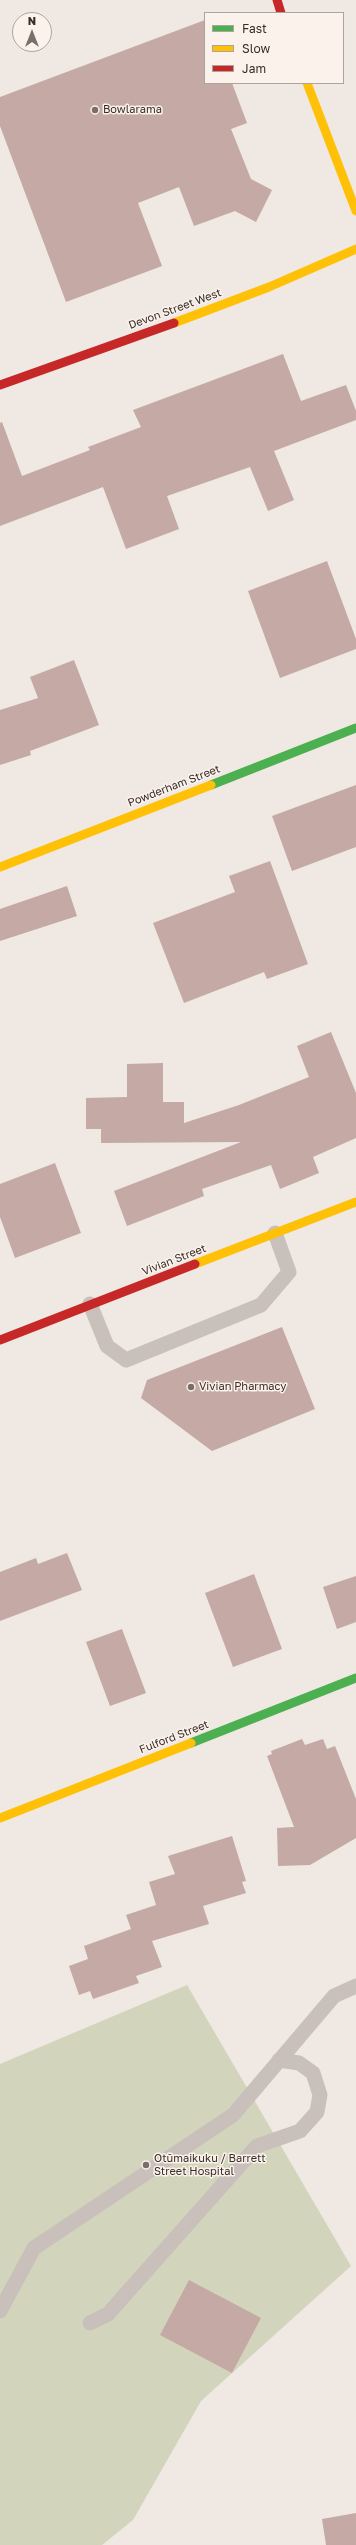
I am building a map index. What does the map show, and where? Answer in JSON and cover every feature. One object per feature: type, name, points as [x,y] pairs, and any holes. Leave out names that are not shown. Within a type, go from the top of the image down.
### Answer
[{"type":"street","points":[[277,0],[282,12]]},
{"type":"street","points":[[307,84],[356,211]]},
{"type":"street","name":"Devon Street West","points":[[0,386],[78,355],[198,315],[322,265],[356,249]]},
{"type":"street","name":"Powderham Street","points":[[0,867],[356,728]]},
{"type":"street","name":"Vivian Street","points":[[0,1340],[356,1202]]},
{"type":"street","name":"Fulford Street","points":[[0,1818],[356,1678]]},
{"type":"lane","points":[[90,1304],[107,1346],[126,1360],[261,1305],[290,1272],[275,1233]]},
{"type":"lane","points":[[0,2311],[34,2248],[232,2115],[334,1996],[356,1986]]},
{"type":"lane","points":[[90,2323],[108,2314],[257,2146],[300,2131],[317,2112],[320,2095],[313,2073],[299,2063],[279,2060]]},
{"type":"green space","name":"Otūmaikuku / Barrett Street Hospital","points":[[187,1985],[351,2266],[201,2401],[133,2520],[102,2545],[0,2545],[0,2064]]},
{"type":"building","points":[[204,20],[204,84],[232,84],[247,123],[231,129],[251,179],[272,190],[256,222],[235,211],[194,226],[179,187],[138,203],[162,266],[66,302],[0,126],[0,97]]},
{"type":"building","points":[[283,354],[301,401],[346,385],[356,411],[356,420],[274,451],[294,500],[268,511],[250,467],[167,496],[179,529],[126,549],[103,487],[0,526],[0,423],[2,422],[22,476],[90,450],[88,447],[141,427],[133,410]]},
{"type":"building","points":[[327,561],[356,639],[356,649],[280,678],[248,591]]},
{"type":"building","points":[[74,660],[99,725],[30,751],[31,755],[0,765],[0,710],[38,698],[30,677]]},
{"type":"building","points":[[356,785],[356,847],[292,871],[272,816]]},
{"type":"building","points":[[270,861],[308,964],[267,979],[264,972],[184,1003],[153,923],[235,892],[229,876]]},
{"type":"building","points":[[67,886],[77,916],[0,941],[0,909]]},
{"type":"building","points":[[331,1032],[356,1093],[356,1138],[313,1157],[319,1173],[280,1189],[271,1165],[202,1189],[204,1196],[127,1226],[114,1191],[241,1142],[101,1143],[101,1129],[86,1129],[86,1098],[127,1097],[127,1064],[163,1063],[163,1102],[184,1102],[184,1123],[239,1105],[309,1077],[297,1046]]},
{"type":"building","points":[[55,1163],[81,1233],[15,1258],[0,1217],[0,1184]]},
{"type":"building","points":[[282,1327],[315,1409],[212,1451],[141,1398],[147,1380]]},
{"type":"building","points":[[67,1553],[82,1590],[0,1621],[0,1572],[36,1558],[38,1564]]},
{"type":"building","points":[[254,1574],[282,1649],[233,1667],[205,1593]]},
{"type":"building","points":[[356,1576],[356,1622],[337,1629],[323,1587]]},
{"type":"building","points":[[122,1629],[146,1693],[110,1706],[86,1642]]},
{"type":"building","points":[[302,1739],[305,1745],[323,1739],[327,1749],[335,1746],[356,1799],[356,1838],[310,1865],[278,1866],[277,1828],[294,1827],[267,1756],[272,1754],[271,1751]]},
{"type":"building","points":[[232,1836],[246,1881],[242,1882],[246,1893],[203,1906],[209,1924],[152,1941],[162,1967],[136,1976],[139,1983],[93,1999],[90,1991],[79,1995],[69,1966],[88,1959],[84,1946],[131,1929],[126,1915],[156,1905],[149,1882],[175,1874],[168,1856]]},
{"type":"building","points":[[189,2280],[261,2318],[232,2373],[160,2335]]},
{"type":"building","points":[[356,2513],[356,2545],[326,2545],[322,2519]]},
{"type":"traffic: fast","points":[[211,785],[356,728]]},
{"type":"traffic: fast","points":[[191,1743],[356,1678]]},
{"type":"traffic: slow","points":[[307,84],[356,211]]},
{"type":"traffic: slow","points":[[174,323],[269,287],[356,249]]},
{"type":"traffic: slow","points":[[0,867],[211,785]]},
{"type":"traffic: slow","points":[[195,1264],[356,1202]]},
{"type":"traffic: slow","points":[[0,1818],[191,1743]]},
{"type":"traffic: jam","points":[[277,0],[281,12]]},
{"type":"traffic: jam","points":[[0,385],[174,323]]},
{"type":"traffic: jam","points":[[0,1340],[195,1264]]},
{"type":"place","name":"Bowlarama","points":[[95,110]]},
{"type":"place","name":"Vivian Pharmacy","points":[[191,1387]]},
{"type":"place","name":"Otūmaikuku / Barrett Street Hospital","points":[[146,2165]]}]
